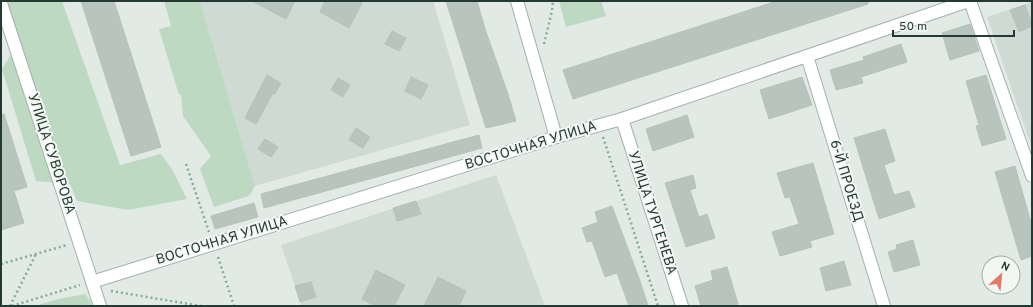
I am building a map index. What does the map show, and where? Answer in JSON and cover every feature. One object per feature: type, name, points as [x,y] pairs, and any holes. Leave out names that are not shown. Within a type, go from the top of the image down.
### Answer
[{"type":"street","points":[[517,1],[556,137]]},
{"type":"street","points":[[969,1],[1032,176]]},
{"type":"street","name":"ВОСТОЧНАЯ УЛИЦА","points":[[92,282],[556,137],[622,119],[969,1]]},
{"type":"street","name":"УЛИЦА СУВОРОВА","points":[[1,3],[100,306]]},
{"type":"street","name":"6-Й ПРОЕЗД","points":[[807,56],[884,306]]},
{"type":"street","name":"УЛИЦА ТУРГЕНЕВА","points":[[622,119],[682,306]]},
{"type":"path","points":[[544,48],[553,1]]},
{"type":"path","points":[[599,125],[658,306]]},
{"type":"path","points":[[186,164],[234,306]]},
{"type":"path","points":[[1,264],[79,242]]},
{"type":"path","points":[[11,306],[37,254]]},
{"type":"path","points":[[11,306],[92,282],[112,291],[201,306]]},
{"type":"shaded area","points":[[200,1],[433,1],[470,125],[255,186]]},
{"type":"shaded area","points":[[1032,2],[1032,148],[987,17]]},
{"type":"shaded area","points":[[496,175],[545,306],[302,306],[281,245]]},
{"type":"green space","points":[[6,1],[62,1],[120,165],[161,154],[173,171],[187,199],[128,210],[77,201],[70,184],[36,181],[2,69],[20,40]]},
{"type":"green space","points":[[164,1],[200,1],[255,186],[249,196],[214,207],[200,169],[211,156],[183,116],[181,94],[179,95],[159,29],[171,26]]},
{"type":"green space","points":[[559,1],[601,1],[606,16],[566,27]]},
{"type":"green space","points":[[85,294],[91,302],[91,306],[35,306],[54,300]]},
{"type":"building","points":[[81,1],[114,1],[161,147],[131,156]]},
{"type":"building","points":[[252,1],[295,1],[286,19]]},
{"type":"building","points":[[325,1],[363,1],[349,28],[320,12]]},
{"type":"building","points":[[446,1],[477,1],[516,121],[486,128]]},
{"type":"building","points":[[777,1],[868,1],[868,4],[573,99],[563,70]]},
{"type":"building","points":[[1025,5],[1032,26],[1019,32],[1010,10]]},
{"type":"building","points":[[970,24],[979,51],[950,60],[942,33]]},
{"type":"building","points":[[392,31],[406,38],[399,51],[385,44]]},
{"type":"building","points":[[901,44],[907,62],[861,77],[863,83],[836,90],[830,70],[864,60],[863,57]]},
{"type":"building","points":[[267,75],[281,83],[275,94],[273,93],[256,124],[245,118]]},
{"type":"building","points":[[986,75],[1006,139],[982,146],[976,126],[979,125],[966,81]]},
{"type":"building","points":[[411,77],[428,85],[421,99],[405,91]]},
{"type":"building","points":[[802,77],[812,105],[769,119],[760,90]]},
{"type":"building","points":[[338,78],[350,85],[343,97],[331,90]]},
{"type":"building","points":[[4,114],[27,187],[14,191],[24,223],[1,230],[1,115]]},
{"type":"building","points":[[687,115],[694,137],[653,151],[646,129]]},
{"type":"building","points":[[356,128],[370,137],[363,148],[349,140]]},
{"type":"building","points":[[885,129],[895,161],[884,165],[894,195],[909,191],[915,207],[879,219],[854,138]]},
{"type":"building","points":[[479,135],[482,148],[264,208],[261,194]]},
{"type":"building","points":[[265,139],[278,147],[271,157],[258,149]]},
{"type":"building","points":[[813,163],[834,234],[810,241],[812,247],[780,256],[772,232],[799,224],[790,197],[785,198],[777,173]]},
{"type":"building","points":[[1015,166],[1032,226],[1032,256],[1021,260],[1021,255],[1020,255],[995,172]]},
{"type":"building","points":[[693,175],[696,188],[690,190],[699,217],[707,214],[715,238],[686,247],[665,183]]},
{"type":"building","points":[[416,201],[421,214],[397,221],[393,208]]},
{"type":"building","points":[[254,203],[258,217],[215,229],[211,216]]},
{"type":"building","points":[[612,206],[648,306],[629,306],[617,273],[605,277],[592,241],[587,242],[582,228],[598,222],[595,212]]},
{"type":"building","points":[[913,240],[920,265],[894,272],[888,252],[897,249],[896,245]]},
{"type":"building","points":[[844,261],[851,285],[826,291],[820,268]]},
{"type":"building","points":[[727,267],[738,304],[731,306],[701,306],[695,286],[713,280],[711,271]]},
{"type":"building","points":[[376,270],[405,285],[394,306],[375,306],[362,299]]},
{"type":"building","points":[[438,277],[466,291],[459,306],[424,306]]},
{"type":"building","points":[[311,282],[316,297],[300,302],[295,286]]}]
